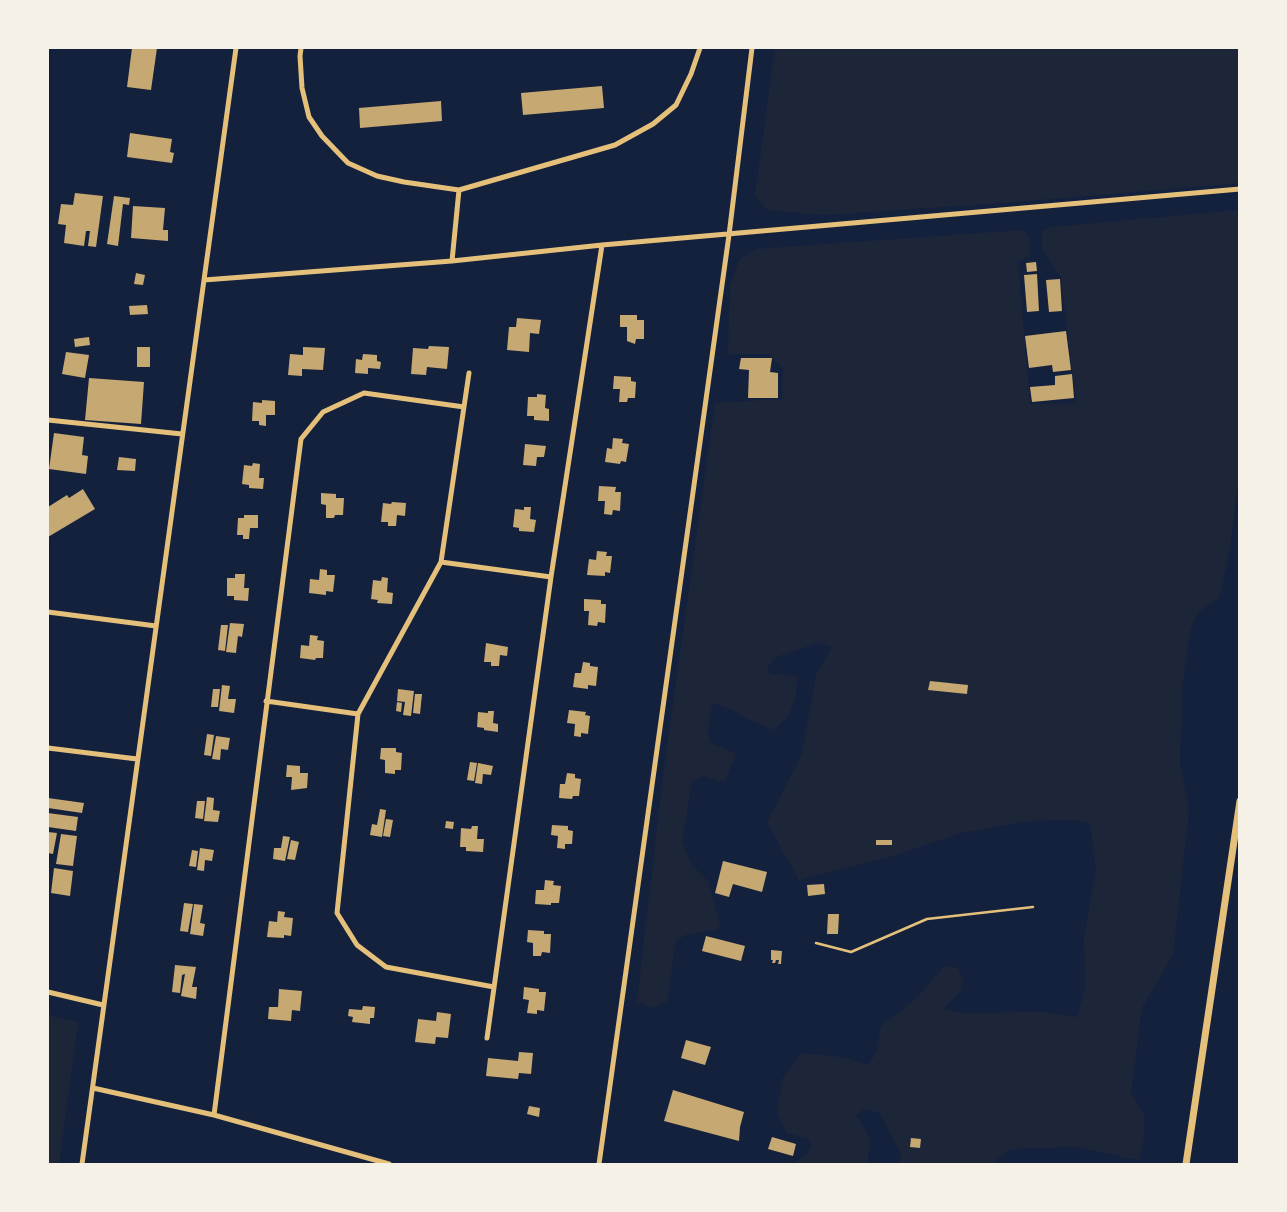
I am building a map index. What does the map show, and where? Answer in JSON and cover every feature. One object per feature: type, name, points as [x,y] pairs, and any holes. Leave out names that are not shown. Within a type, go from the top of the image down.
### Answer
[{"type":"street","points":[[82,1164],[235,48]]},
{"type":"street","points":[[301,48],[302,88],[310,117],[322,136],[348,163],[377,176],[458,190],[615,146],[653,124],[676,105],[691,74],[700,48]]},
{"type":"street","points":[[599,1164],[729,235],[752,48]]},
{"type":"street","points":[[204,280],[452,261],[602,245],[1240,189]]},
{"type":"street","points":[[452,261],[458,190]]},
{"type":"street","points":[[487,1038],[550,577],[602,245]]},
{"type":"street","points":[[469,373],[441,562],[358,714],[338,913],[357,946],[386,967],[494,987]]},
{"type":"street","points":[[214,1115],[301,439],[324,412],[364,394],[464,407]]},
{"type":"street","points":[[48,420],[182,434]]},
{"type":"street","points":[[441,562],[550,577]]},
{"type":"street","points":[[48,612],[156,626]]},
{"type":"street","points":[[266,701],[358,714]]},
{"type":"street","points":[[48,748],[137,759]]},
{"type":"street","points":[[1186,1164],[1240,801]]},
{"type":"street","points":[[48,992],[103,1005]]},
{"type":"street","points":[[93,1088],[214,1115],[389,1164]]},
{"type":"path","points":[[816,943],[851,952],[927,919],[1033,908]]},
{"type":"shaded area","points":[[775,48],[1239,48],[1239,183],[1016,202],[825,215],[767,210],[755,196]]},
{"type":"shaded area","points":[[1239,210],[1239,478],[1229,553],[1219,598],[1198,612],[1191,628],[1182,687],[1180,764],[1189,809],[1173,955],[1142,1008],[1131,1092],[1144,1115],[1144,1136],[1139,1160],[1075,1147],[1010,1149],[992,1164],[899,1164],[901,1153],[880,1113],[863,1109],[856,1116],[871,1138],[867,1164],[791,1164],[805,1157],[812,1145],[807,1138],[786,1133],[777,1111],[783,1077],[802,1053],[841,1057],[869,1065],[877,1050],[881,1026],[917,998],[944,966],[958,968],[963,979],[961,991],[944,1009],[961,1013],[1044,1012],[1077,1017],[1085,989],[1084,938],[1096,870],[1090,823],[1075,820],[1027,821],[961,833],[896,855],[799,880],[767,823],[802,754],[816,674],[832,647],[818,643],[776,657],[767,667],[770,674],[797,676],[796,697],[788,717],[774,730],[747,719],[733,710],[712,703],[708,730],[711,743],[736,754],[725,781],[717,781],[704,776],[692,781],[682,842],[691,864],[708,881],[720,925],[716,930],[688,934],[676,940],[667,1001],[653,1008],[637,1002],[664,768],[715,403],[782,399],[783,368],[768,354],[728,354],[730,286],[739,260],[756,249],[1024,230],[1029,237],[1029,257],[1018,262],[1030,404],[1076,403],[1061,278],[1042,248],[1042,231],[1051,227]]},
{"type":"shaded area","points":[[48,1015],[78,1022],[59,1164],[48,1164]]},
{"type":"building","points":[[132,48],[157,48],[151,90],[127,87]]},
{"type":"building","points":[[602,86],[604,108],[523,115],[521,93]]},
{"type":"building","points":[[441,101],[442,121],[360,128],[359,108]]},
{"type":"building","points":[[130,133],[172,139],[170,152],[174,153],[172,163],[127,157]]},
{"type":"building","points":[[75,193],[103,196],[96,247],[88,246],[90,231],[86,231],[84,246],[64,243],[66,225],[58,224],[61,204],[73,205]]},
{"type":"building","points":[[114,196],[130,198],[129,205],[123,204],[118,246],[107,244]]},
{"type":"building","points":[[133,206],[165,208],[163,230],[168,230],[168,241],[131,238]]},
{"type":"building","points":[[1036,262],[1037,271],[1027,272],[1026,263]]},
{"type":"building","points":[[136,273],[145,275],[143,285],[134,284]]},
{"type":"building","points":[[1037,274],[1039,311],[1027,312],[1024,275]]},
{"type":"building","points":[[1060,279],[1062,311],[1049,312],[1046,280]]},
{"type":"building","points":[[147,305],[148,314],[130,315],[129,306]]},
{"type":"building","points":[[620,315],[637,315],[637,320],[644,320],[644,339],[636,339],[635,344],[627,341],[627,327],[620,327]]},
{"type":"building","points":[[517,318],[541,320],[539,334],[530,333],[529,352],[507,350],[509,327],[516,327]]},
{"type":"building","points":[[1066,331],[1071,370],[1053,372],[1052,365],[1029,368],[1025,336]]},
{"type":"building","points":[[89,337],[90,345],[75,347],[74,339]]},
{"type":"building","points":[[429,346],[449,347],[447,369],[427,367],[426,375],[411,374],[413,348],[428,349]]},
{"type":"building","points":[[137,347],[150,347],[150,367],[137,367]]},
{"type":"building","points":[[303,347],[325,348],[323,370],[302,369],[302,376],[288,375],[290,354],[303,355]]},
{"type":"building","points":[[66,352],[89,355],[85,378],[62,374]]},
{"type":"building","points":[[363,354],[377,355],[377,361],[381,362],[380,369],[368,368],[368,374],[355,373],[356,359],[362,360]]},
{"type":"building","points":[[741,358],[772,358],[770,372],[778,373],[778,398],[748,398],[749,370],[739,369]]},
{"type":"building","points":[[1072,374],[1074,398],[1032,402],[1030,387],[1055,385],[1055,376]]},
{"type":"building","points":[[614,376],[631,377],[631,381],[636,382],[635,398],[628,398],[627,402],[619,402],[620,389],[613,389]]},
{"type":"building","points":[[89,378],[144,382],[141,424],[85,420]]},
{"type":"building","points":[[537,394],[546,395],[545,408],[549,409],[549,421],[534,420],[534,416],[527,416],[528,397],[537,397]]},
{"type":"building","points":[[262,400],[275,401],[275,415],[266,415],[266,426],[259,425],[259,421],[252,421],[253,402],[262,403]]},
{"type":"building","points":[[54,433],[84,437],[82,455],[88,456],[86,474],[49,469]]},
{"type":"building","points":[[613,438],[623,439],[622,443],[629,444],[626,462],[621,461],[620,464],[605,462],[607,448],[612,449]]},
{"type":"building","points":[[525,444],[546,446],[544,457],[537,457],[536,466],[523,465]]},
{"type":"building","points":[[119,457],[136,459],[135,471],[117,470]]},
{"type":"building","points":[[253,463],[260,464],[259,478],[264,478],[263,489],[249,488],[249,485],[242,484],[244,465],[252,466]]},
{"type":"building","points":[[599,486],[616,487],[615,492],[621,492],[620,511],[613,510],[612,515],[604,514],[605,501],[598,501]]},
{"type":"building","points":[[83,489],[95,509],[48,537],[48,507],[67,495],[69,498]]},
{"type":"building","points":[[321,493],[336,494],[336,498],[344,498],[343,515],[326,518],[326,505],[321,504]]},
{"type":"building","points":[[392,502],[406,503],[405,516],[397,515],[396,526],[388,526],[388,522],[381,522],[383,503],[391,504]]},
{"type":"building","points":[[524,507],[531,507],[530,519],[536,520],[534,532],[519,531],[519,528],[513,527],[515,509],[524,510]]},
{"type":"building","points":[[244,515],[258,515],[258,528],[250,528],[249,539],[243,539],[243,535],[237,535],[238,518],[244,518]]},
{"type":"building","points":[[597,551],[607,552],[606,556],[612,556],[610,573],[605,572],[605,576],[587,575],[589,559],[596,560]]},
{"type":"building","points":[[320,569],[327,570],[327,575],[335,575],[333,592],[326,591],[326,595],[309,593],[310,579],[319,580]]},
{"type":"building","points":[[235,574],[245,574],[244,588],[249,588],[248,601],[234,600],[234,596],[227,596],[227,578],[235,578]]},
{"type":"building","points":[[382,577],[388,578],[387,592],[393,593],[392,604],[377,603],[378,600],[371,599],[373,580],[381,581]]},
{"type":"building","points":[[584,599],[601,600],[601,604],[606,604],[605,623],[598,622],[597,626],[588,625],[589,611],[584,611]]},
{"type":"building","points":[[230,623],[244,624],[242,637],[238,636],[236,653],[226,652]]},
{"type":"building","points":[[221,625],[228,625],[225,651],[218,650]]},
{"type":"building","points":[[310,635],[318,636],[317,640],[324,641],[323,658],[316,658],[315,660],[300,658],[301,645],[309,646]]},
{"type":"building","points":[[486,643],[508,647],[507,656],[500,655],[499,666],[491,666],[491,662],[484,662]]},
{"type":"building","points":[[583,662],[590,663],[590,666],[598,667],[596,686],[588,685],[588,689],[573,687],[575,673],[581,673]]},
{"type":"building","points":[[930,681],[968,685],[967,694],[928,690]]},
{"type":"building","points":[[222,685],[230,686],[228,699],[236,699],[234,713],[219,711]]},
{"type":"building","points":[[213,689],[220,689],[218,707],[211,707]]},
{"type":"building","points":[[398,689],[414,691],[411,716],[403,715],[405,702],[397,701]]},
{"type":"building","points":[[415,694],[422,694],[420,714],[413,713]]},
{"type":"building","points":[[397,702],[402,703],[401,712],[396,711]]},
{"type":"building","points":[[569,710],[586,712],[585,715],[590,716],[588,734],[581,733],[581,737],[574,736],[575,724],[567,723]]},
{"type":"building","points":[[488,711],[494,711],[493,723],[498,724],[498,732],[477,727],[478,712],[488,713]]},
{"type":"building","points":[[207,734],[214,735],[211,756],[204,755]]},
{"type":"building","points":[[216,736],[230,738],[228,750],[221,749],[220,760],[212,759]]},
{"type":"building","points":[[381,748],[396,748],[396,752],[402,753],[401,770],[395,770],[395,774],[385,773],[385,760],[380,759]]},
{"type":"building","points":[[470,762],[477,763],[474,781],[467,780]]},
{"type":"building","points":[[478,763],[493,766],[491,775],[483,774],[482,784],[475,783]]},
{"type":"building","points":[[287,765],[300,766],[300,773],[308,773],[307,788],[291,790],[292,777],[286,777]]},
{"type":"building","points":[[567,773],[575,774],[575,778],[581,779],[579,796],[573,796],[572,799],[559,798],[560,784],[565,784]]},
{"type":"building","points":[[207,797],[214,798],[213,810],[220,811],[218,822],[204,821]]},
{"type":"building","points":[[48,798],[84,803],[82,813],[48,808]]},
{"type":"building","points":[[197,801],[205,801],[203,819],[195,818]]},
{"type":"building","points":[[380,809],[386,810],[382,837],[370,835],[372,824],[377,825]]},
{"type":"building","points":[[48,813],[78,817],[76,831],[48,827]]},
{"type":"building","points":[[386,819],[393,820],[390,837],[383,836]]},
{"type":"building","points":[[446,821],[454,822],[453,829],[445,828]]},
{"type":"building","points":[[552,825],[568,826],[568,830],[573,831],[572,844],[565,844],[565,849],[557,848],[558,836],[551,835]]},
{"type":"building","points":[[472,826],[478,826],[477,839],[484,839],[483,852],[466,851],[466,847],[460,847],[461,828],[471,829]]},
{"type":"building","points":[[48,832],[57,833],[53,854],[48,853]]},
{"type":"building","points":[[61,834],[77,836],[73,866],[56,864]]},
{"type":"building","points":[[283,836],[290,837],[285,861],[273,859],[274,848],[281,848]]},
{"type":"building","points":[[291,840],[299,842],[295,860],[287,859]]},
{"type":"building","points":[[876,840],[892,840],[892,845],[876,845]]},
{"type":"building","points":[[200,848],[214,850],[212,861],[205,860],[204,871],[197,870]]},
{"type":"building","points":[[192,850],[198,851],[196,867],[189,866]]},
{"type":"building","points":[[723,861],[767,872],[762,892],[733,884],[729,897],[715,893]]},
{"type":"building","points":[[54,868],[73,871],[70,896],[51,893]]},
{"type":"building","points":[[545,880],[554,881],[553,885],[561,886],[559,903],[551,903],[551,905],[535,904],[536,890],[544,890]]},
{"type":"building","points":[[824,884],[825,894],[808,896],[807,885]]},
{"type":"building","points":[[184,903],[193,904],[188,932],[180,931]]},
{"type":"building","points":[[194,904],[203,905],[200,923],[205,924],[203,936],[190,934]]},
{"type":"building","points":[[278,911],[285,912],[284,917],[293,918],[291,936],[284,935],[284,938],[267,937],[269,921],[277,922]]},
{"type":"building","points":[[828,914],[839,914],[838,934],[827,934]]},
{"type":"building","points":[[528,930],[544,931],[544,934],[551,934],[550,953],[542,952],[541,956],[533,956],[533,943],[527,942]]},
{"type":"building","points":[[706,936],[745,946],[741,961],[702,951]]},
{"type":"building","points":[[771,950],[782,951],[781,964],[778,964],[779,960],[772,963]]},
{"type":"building","points":[[175,965],[196,967],[192,987],[197,987],[196,999],[181,996],[185,974],[182,975],[180,993],[172,992]]},
{"type":"building","points":[[524,987],[539,989],[539,992],[546,992],[544,1011],[537,1010],[537,1014],[527,1013],[529,1000],[523,999]]},
{"type":"building","points":[[279,989],[302,991],[300,1011],[292,1010],[291,1021],[268,1019],[269,1007],[278,1007]]},
{"type":"building","points":[[363,1006],[375,1007],[374,1018],[370,1018],[370,1024],[352,1022],[353,1017],[348,1016],[349,1009],[362,1010]]},
{"type":"building","points":[[437,1012],[451,1014],[448,1038],[436,1037],[435,1044],[415,1042],[418,1019],[436,1021]]},
{"type":"building","points":[[686,1040],[711,1047],[705,1065],[681,1058]]},
{"type":"building","points":[[519,1052],[533,1053],[531,1074],[519,1073],[518,1079],[486,1076],[488,1058],[518,1061]]},
{"type":"building","points":[[673,1090],[744,1112],[739,1141],[664,1121]]},
{"type":"building","points":[[529,1106],[540,1108],[539,1117],[527,1114]]},
{"type":"building","points":[[772,1137],[796,1144],[793,1156],[768,1149]]},
{"type":"building","points":[[911,1138],[921,1139],[920,1148],[910,1147]]}]
